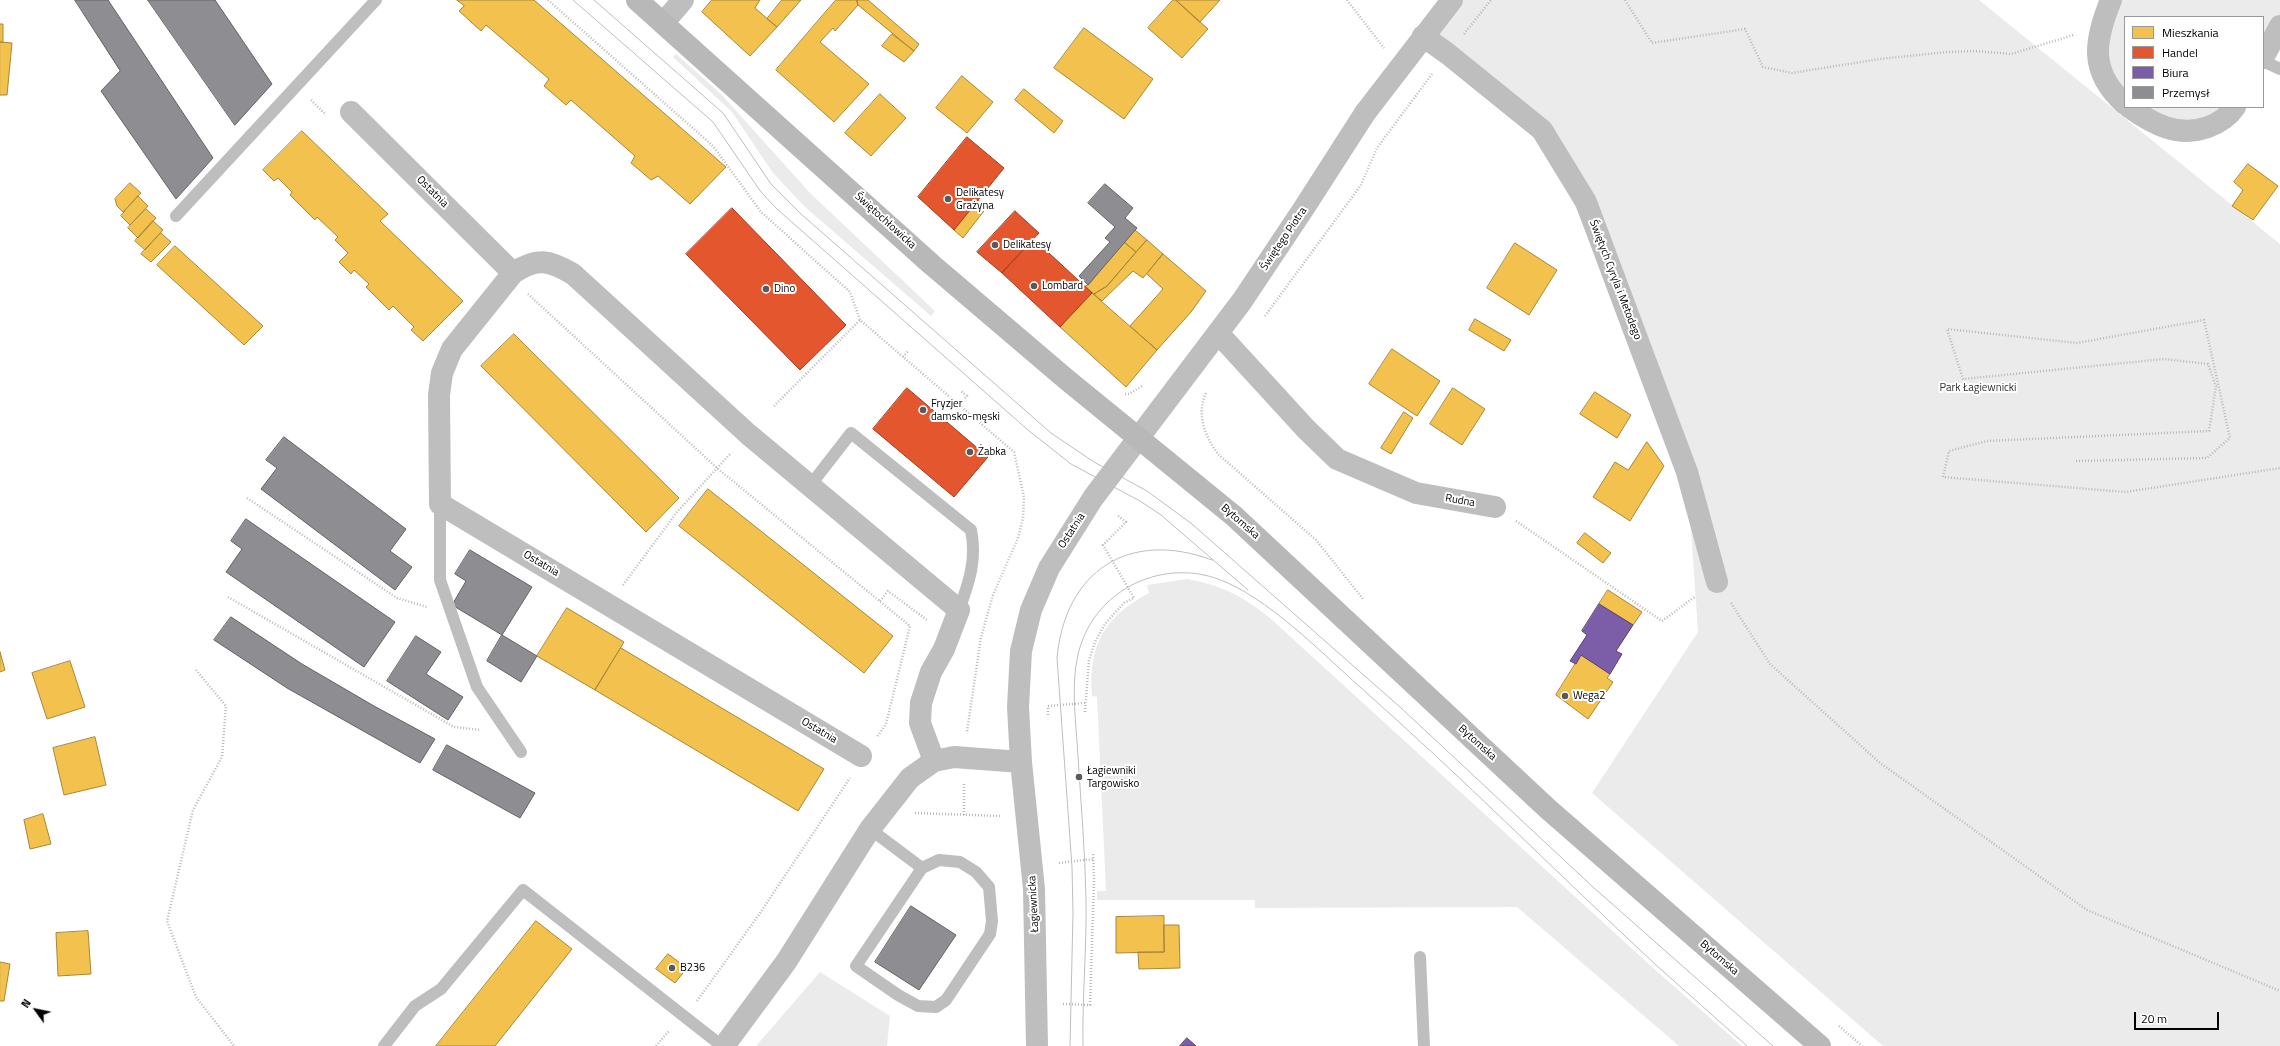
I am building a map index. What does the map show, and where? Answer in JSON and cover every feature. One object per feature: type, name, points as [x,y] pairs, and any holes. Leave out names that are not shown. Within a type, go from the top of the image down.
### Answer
[{"type":"main road","name":"Świętochłowicka","points":[[637,0],[664,22],[932,264],[1066,379],[1138,437]]},
{"type":"main road","name":"Bytomska","points":[[1138,437],[1234,516],[1554,813],[1820,1046]]},
{"type":"street","points":[[664,22],[683,0]]},
{"type":"street","name":"Świętego Piotra","points":[[1138,437],[1218,333],[1304,208],[1364,113],[1452,0]]},
{"type":"street","points":[[2111,0],[2101,25],[2097,43],[2100,67],[2111,90],[2124,103]]},
{"type":"street","points":[[2264,57],[2280,26]]},
{"type":"street","name":"Świętych Cyryla i Metodego","points":[[1423,36],[1448,54],[1542,130],[1586,202],[1687,472],[1717,582]]},
{"type":"street","points":[[2131,108],[2162,127],[2181,132],[2200,130],[2217,124],[2234,108]]},
{"type":"street","name":"Ostatnia","points":[[351,112],[510,277]]},
{"type":"street","points":[[440,504],[439,395],[442,373],[452,349],[510,277],[528,263],[543,262],[557,265],[573,274],[748,434],[809,487],[959,610],[926,685],[921,703],[920,723],[934,760]]},
{"type":"street","name":"Rudna","points":[[1218,333],[1306,429],[1336,459],[1416,493],[1495,507]]},
{"type":"street","name":"Ostatnia","points":[[1021,762],[1018,707],[1021,651],[1031,610],[1049,568],[1070,532],[1138,437]]},
{"type":"street","name":"Ostatnia","points":[[440,504],[608,604],[868,748]]},
{"type":"street","points":[[723,1046],[786,962],[870,829],[910,778],[934,760],[954,757],[1021,762]]},
{"type":"street","name":"Łagiewnicka","points":[[1021,762],[1034,889],[1037,1046]]},
{"type":"lane","points":[[176,216],[376,0]]},
{"type":"lane","points":[[2264,60],[2280,69]]},
{"type":"lane","points":[[809,487],[852,433],[971,530],[974,546],[971,575],[959,610]]},
{"type":"lane","points":[[440,504],[440,580],[477,687],[521,752]]},
{"type":"lane","points":[[870,829],[922,868]]},
{"type":"lane","points":[[940,860],[960,862],[976,872],[989,887],[992,902],[990,934],[946,1000],[936,1007],[918,1006],[898,995],[856,966],[922,868],[940,860]]},
{"type":"lane","points":[[384,1046],[415,1006],[441,989],[523,890],[683,1017],[723,1046]]},
{"type":"lane","points":[[1420,957],[1424,1046]]},
{"type":"path","points":[[548,0],[713,146],[761,212],[850,292],[860,320],[1014,452],[1024,496],[1023,518],[1018,538],[993,595],[981,637],[966,732]]},
{"type":"path","points":[[1347,0],[1385,49]]},
{"type":"path","points":[[1625,0],[1652,43],[1745,29],[1763,67],[1792,73],[1880,59],[1947,52],[1975,51],[2011,54],[2101,25]]},
{"type":"path","points":[[296,86],[330,119]]},
{"type":"path","points":[[1261,322],[1362,185],[1377,148],[1418,94]]},
{"type":"path","points":[[510,277],[718,468],[910,626],[886,724],[868,748]]},
{"type":"path","points":[[774,406],[860,320]]},
{"type":"path","points":[[2076,461],[2207,458],[2230,438],[2204,320],[2076,343],[1947,329],[1964,379],[2164,359],[2208,364],[2216,386],[2209,431],[1987,441],[1949,451],[1943,477],[2126,492],[2280,468]]},
{"type":"path","points":[[903,357],[908,351]]},
{"type":"path","points":[[1122,393],[1129,394],[1140,389],[1145,383]]},
{"type":"path","points":[[1208,390],[1203,400],[1202,419],[1208,440],[1218,454],[1316,540],[1365,602]]},
{"type":"path","points":[[959,405],[967,396],[961,391]]},
{"type":"path","points":[[608,604],[677,512],[748,434]]},
{"type":"path","points":[[247,498],[397,598],[452,615]]},
{"type":"path","points":[[1495,507],[1662,621],[1717,582],[1770,664],[1880,763],[2087,910],[2280,991]]},
{"type":"path","points":[[1085,712],[1085,703],[1088,692],[1088,660],[1095,642],[1104,624],[1124,603],[1134,598],[1103,545],[1126,522],[1117,515]]},
{"type":"path","points":[[880,601],[888,591],[930,623]]},
{"type":"path","points":[[228,597],[454,727],[509,734]]},
{"type":"path","points":[[196,670],[226,706],[222,757],[193,810],[167,921],[196,997],[234,1046]]},
{"type":"path","points":[[1048,715],[1048,706],[1085,703]]},
{"type":"path","points":[[656,1046],[689,1011],[758,916],[850,777]]},
{"type":"path","points":[[964,782],[964,815]]},
{"type":"path","points":[[1058,1004],[1090,1005],[1093,852]]},
{"type":"path","points":[[1059,870],[1059,862],[1093,859]]},
{"type":"path","points":[[1838,1026],[1862,1046]]},
{"type":"green space","name":"Park Łagiewnicki","points":[[1452,0],[1979,0],[2280,244],[2280,1046],[1883,1046],[1592,793],[1698,632],[1687,472],[1549,144],[1423,36]]},
{"type":"green space","points":[[2111,0],[2280,0],[2280,26],[2264,56],[2264,16],[2124,16],[2124,103],[2111,90],[2101,25]]},
{"type":"green space","points":[[676,54],[721,94],[810,193],[935,311],[931,316],[805,207],[773,173],[732,112],[673,57]]},
{"type":"green space","points":[[2132,108],[2233,108],[2200,130]]},
{"type":"green space","points":[[1187,579],[1199,581],[1231,592],[1250,603],[1270,618],[1652,967],[1742,1046],[1679,1046],[1517,907],[1255,908],[1255,900],[1097,900],[1097,891],[1106,891],[1097,697],[1092,696],[1091,678],[1096,647],[1102,634],[1110,623],[1133,602],[1149,593],[1147,585]]},
{"type":"green space","points":[[820,972],[890,1016],[887,1046],[756,1046]]},
{"type":"building: Mieszkania","points":[[457,0],[534,0],[726,167],[690,204],[658,176],[651,180],[631,163],[635,156],[571,100],[566,105],[544,86],[549,79],[486,25],[481,31],[459,11],[464,6]]},
{"type":"building: Mieszkania","points":[[712,0],[760,0],[755,8],[777,27],[750,56],[702,12]]},
{"type":"building: Mieszkania","points":[[782,0],[801,0],[777,27],[767,19]]},
{"type":"building: Mieszkania","points":[[836,0],[857,0],[858,5],[835,31],[833,28],[820,42],[869,84],[834,122],[776,70]]},
{"type":"building: Mieszkania","points":[[857,0],[868,0],[919,44],[914,51],[858,5]]},
{"type":"building: Mieszkania","points":[[1173,0],[1176,0],[1208,29],[1182,58],[1148,28]]},
{"type":"building: Mieszkania","points":[[1176,0],[1220,0],[1200,22]]},
{"type":"building: Mieszkania","points":[[0,24],[3,24],[3,42],[0,42]]},
{"type":"building: Mieszkania","points":[[1084,28],[1153,79],[1124,119],[1054,68]]},
{"type":"building: Mieszkania","points":[[892,34],[914,51],[904,62],[882,46]]},
{"type":"building: Mieszkania","points":[[0,42],[12,43],[7,95],[0,95]]},
{"type":"building: Mieszkania","points":[[962,76],[993,102],[967,133],[936,108]]},
{"type":"building: Mieszkania","points":[[1024,89],[1063,121],[1054,133],[1015,100]]},
{"type":"building: Mieszkania","points":[[880,94],[906,118],[871,156],[845,133]]},
{"type":"building: Mieszkania","points":[[302,131],[388,214],[380,221],[463,301],[423,341],[411,330],[414,327],[393,306],[389,310],[366,287],[369,284],[354,270],[351,274],[339,262],[348,253],[335,240],[338,237],[317,217],[315,220],[290,195],[292,192],[278,178],[274,181],[263,170]]},
{"type":"building: Mieszkania","points":[[2248,164],[2278,186],[2253,220],[2232,206],[2243,190],[2234,182]]},
{"type":"building: Mieszkania","points":[[130,183],[141,193],[123,212],[117,206],[115,199]]},
{"type":"building: Mieszkania","points":[[138,196],[148,206],[130,225],[121,216]]},
{"type":"building: Mieszkania","points":[[978,200],[987,207],[963,238],[954,230]]},
{"type":"building: Mieszkania","points":[[146,209],[156,218],[138,238],[128,228]]},
{"type":"building: Mieszkania","points":[[153,221],[163,230],[145,250],[135,241]]},
{"type":"building: Mieszkania","points":[[1135,230],[1147,240],[1136,252],[1124,242]]},
{"type":"building: Mieszkania","points":[[161,233],[171,242],[151,262],[141,254]]},
{"type":"building: Mieszkania","points":[[1147,240],[1163,254],[1143,278],[1133,271],[1102,301],[1094,294],[1107,286]]},
{"type":"building: Mieszkania","points":[[1124,242],[1136,252],[1107,286],[1094,294],[1085,286],[1088,285]]},
{"type":"building: Mieszkania","points":[[1515,243],[1557,270],[1529,315],[1487,288]]},
{"type":"building: Mieszkania","points":[[175,246],[263,326],[244,345],[157,265]]},
{"type":"building: Mieszkania","points":[[1163,254],[1206,291],[1191,312],[1157,350],[1130,326],[1163,289],[1147,274]]},
{"type":"building: Mieszkania","points":[[1092,293],[1157,350],[1126,387],[1060,327]]},
{"type":"building: Mieszkania","points":[[1475,319],[1511,340],[1504,351],[1469,330]]},
{"type":"building: Mieszkania","points":[[514,334],[679,498],[646,532],[481,366]]},
{"type":"building: Mieszkania","points":[[1392,349],[1440,381],[1417,416],[1369,384]]},
{"type":"building: Mieszkania","points":[[1453,388],[1485,409],[1462,445],[1430,424]]},
{"type":"building: Mieszkania","points":[[1595,392],[1631,415],[1617,438],[1580,414]]},
{"type":"building: Mieszkania","points":[[1404,412],[1413,418],[1391,454],[1381,448]]},
{"type":"building: Mieszkania","points":[[1647,442],[1664,466],[1630,521],[1593,497],[1615,462],[1628,470]]},
{"type":"building: Mieszkania","points":[[708,489],[893,636],[864,673],[679,526]]},
{"type":"building: Mieszkania","points":[[1585,533],[1611,553],[1603,563],[1577,543]]},
{"type":"building: Mieszkania","points":[[1608,590],[1642,612],[1633,625],[1599,604]]},
{"type":"building: Mieszkania","points":[[567,608],[624,642],[595,690],[537,656]]},
{"type":"building: Mieszkania","points":[[621,648],[824,769],[798,811],[595,690]]},
{"type":"building: Mieszkania","points":[[0,652],[5,670],[0,672]]},
{"type":"building: Mieszkania","points":[[1581,655],[1610,674],[1607,678],[1613,682],[1588,719],[1556,695]]},
{"type":"building: Mieszkania","points":[[70,661],[85,707],[47,719],[32,673]]},
{"type":"building: Mieszkania","points":[[95,737],[106,785],[64,795],[53,748]]},
{"type":"building: Mieszkania","points":[[43,814],[51,844],[30,849],[24,820]]},
{"type":"building: Mieszkania","points":[[1164,916],[1164,952],[1116,953],[1116,917]]},
{"type":"building: Mieszkania","points":[[536,921],[572,949],[495,1046],[436,1046]]},
{"type":"building: Mieszkania","points":[[1164,925],[1179,925],[1180,968],[1139,969],[1138,952],[1164,952]]},
{"type":"building: Mieszkania","points":[[88,931],[91,974],[58,976],[56,933]]},
{"type":"building: Mieszkania","name":"B236","points":[[668,954],[687,968],[675,983],[656,969]]},
{"type":"building: Mieszkania","points":[[0,962],[10,964],[4,1001],[0,1001]]},
{"type":"building: Handel","points":[[967,137],[1004,168],[954,230],[918,197]]},
{"type":"building: Handel","name":"Dino","points":[[732,208],[846,325],[800,370],[686,254]]},
{"type":"building: Handel","points":[[1015,211],[1039,233],[1002,273],[977,252]]},
{"type":"building: Handel","points":[[1034,239],[1092,293],[1060,327],[1002,273]]},
{"type":"building: Handel","points":[[907,388],[988,457],[954,497],[873,429]]},
{"type":"building: Biura","points":[[1599,604],[1633,625],[1616,651],[1622,654],[1610,674],[1581,655],[1576,664],[1570,661],[1587,635],[1582,631]]},
{"type":"building: Biura","points":[[1187,1038],[1196,1046],[1180,1046]]},
{"type":"building: Przemysł","points":[[75,0],[108,0],[213,158],[176,199],[101,91],[120,71]]},
{"type":"building: Przemysł","points":[[148,0],[215,0],[272,84],[235,125]]},
{"type":"building: Przemysł","points":[[1105,184],[1133,208],[1125,218],[1137,228],[1088,285],[1079,276],[1110,242],[1105,238],[1115,227],[1088,203]]},
{"type":"building: Przemysł","points":[[284,437],[406,529],[390,551],[412,567],[395,590],[261,489],[277,468],[266,460]]},
{"type":"building: Przemysł","points":[[246,519],[395,622],[364,667],[226,572],[242,549],[231,541]]},
{"type":"building: Przemysł","points":[[470,550],[532,587],[502,635],[452,605],[466,581],[455,574]]},
{"type":"building: Przemysł","points":[[231,617],[302,664],[374,706],[435,739],[420,763],[287,688],[214,640]]},
{"type":"building: Przemysł","points":[[502,635],[537,656],[521,682],[487,661]]},
{"type":"building: Przemysł","points":[[416,636],[441,652],[426,674],[463,697],[448,720],[387,681]]},
{"type":"building: Przemysł","points":[[447,745],[535,793],[520,818],[433,770]]},
{"type":"building: Przemysł","points":[[911,906],[956,935],[919,990],[875,962]]},
{"type":"tram line","points":[[573,0],[713,122],[761,192],[777,209],[1028,430],[1071,464],[1140,501],[1161,515],[1248,590]]},
{"type":"tram line","points":[[594,0],[723,113],[771,184],[801,214],[1051,433],[1094,462],[1147,491],[1192,524],[1400,707],[1593,887],[1773,1046]]},
{"type":"tram line","points":[[1070,1046],[1073,913],[1072,867],[1057,658],[1063,628],[1073,602],[1088,581],[1106,565],[1129,554],[1154,550],[1182,552],[1212,560]]},
{"type":"tram line","points":[[1083,1046],[1086,898],[1074,692],[1077,660],[1087,630],[1097,614],[1111,600],[1126,588],[1143,580],[1161,575],[1180,573],[1199,574],[1218,579],[1236,587],[1255,598],[1293,627],[1435,755],[1656,965],[1747,1046]]},
{"type":"place","name":"Delikatesy Grażyna","points":[[948,199]]},
{"type":"place","name":"Delikatesy","points":[[995,245]]},
{"type":"place","name":"Lombard","points":[[1034,286]]},
{"type":"place","name":"Dino","points":[[766,289]]},
{"type":"place","name":"Fryzjer damsko-męski","points":[[923,410]]},
{"type":"place","name":"Żabka","points":[[970,452]]},
{"type":"place","name":"Wega2","points":[[1565,696]]},
{"type":"place","name":"Łagiewniki Targowisko","points":[[1079,777]]},
{"type":"place","name":"B236","points":[[672,968]]}]
